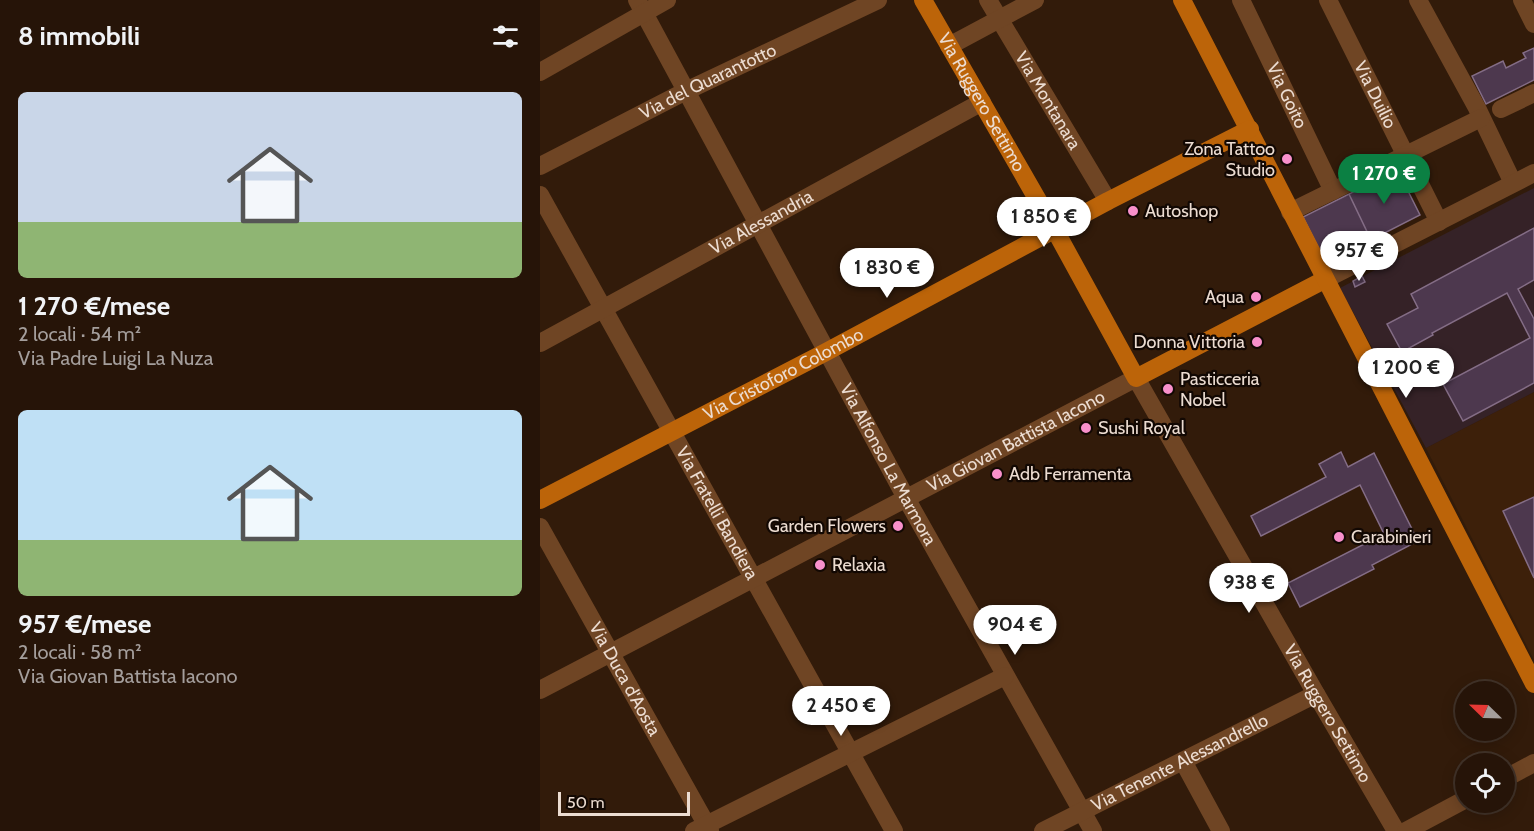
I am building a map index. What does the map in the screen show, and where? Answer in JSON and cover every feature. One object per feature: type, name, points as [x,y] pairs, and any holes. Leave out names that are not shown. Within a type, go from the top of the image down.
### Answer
[{"type":"main road","name":"Via Ruggero Settimo","points":[[924,0],[1136,378]]},
{"type":"main road","points":[[1182,0],[1250,129],[1324,280],[1534,684]]},
{"type":"main road","name":"Via Cristoforo Colombo","points":[[540,500],[826,352],[1108,201],[1250,129]]},
{"type":"main road","name":"Via Giovan Battista Iacono","points":[[1136,378],[1324,280]]},
{"type":"street","points":[[540,72],[640,6],[667,0]]},
{"type":"street","name":"Via del Quarantotto","points":[[540,166],[686,91],[878,0]]},
{"type":"street","name":"Via Montanara","points":[[988,0],[1108,201]]},
{"type":"street","points":[[949,46],[1035,0]]},
{"type":"street","name":"Via Goito","points":[[1241,0],[1333,191]]},
{"type":"street","name":"Via Duilio","points":[[1328,0],[1439,222]]},
{"type":"street","points":[[1418,0],[1479,113],[1513,183]]},
{"type":"street","points":[[1522,0],[1534,24]]},
{"type":"street","name":"Via Alfonso La Marmora","points":[[640,6],[906,498],[1093,831]]},
{"type":"street","points":[[1501,109],[1534,93]]},
{"type":"street","name":"Via Alessandria","points":[[540,343],[982,102]]},
{"type":"street","points":[[1290,212],[1461,127],[1479,113]]},
{"type":"street","name":"Via Giovan Battista Iacono","points":[[1324,280],[1534,173]]},
{"type":"street","name":"Via Fratelli Bandiera","points":[[540,195],[894,831]]},
{"type":"street","name":"Via Giovan Battista Iacono","points":[[540,690],[1136,378]]},
{"type":"street","name":"Via Ruggero Settimo","points":[[1136,378],[1396,831]]},
{"type":"street","name":"Via Duca d'Aosta","points":[[540,527],[611,653],[704,829]]},
{"type":"street","points":[[704,829],[1005,676]]},
{"type":"street","name":"Via Tenente Alessandrello","points":[[1043,831],[1316,694]]},
{"type":"street","points":[[1183,761],[1221,831]]},
{"type":"street","points":[[1515,772],[1534,763]]},
{"type":"street","points":[[1406,831],[1455,805]]},
{"type":"shaded area","points":[[1534,188],[1534,392],[1426,448],[1340,288]]},
{"type":"shaded area","points":[[1534,392],[1534,660],[1426,448]]},
{"type":"building","points":[[1534,48],[1534,80],[1486,104],[1472,76],[1503,61],[1506,68],[1526,58],[1523,53]]},
{"type":"building","points":[[1397,169],[1420,215],[1371,240],[1349,194]]},
{"type":"building","points":[[1349,194],[1371,240],[1325,262],[1303,217]]},
{"type":"building","points":[[1534,228],[1534,280],[1518,289],[1534,319],[1534,383],[1463,421],[1443,384],[1530,338],[1507,293],[1432,333],[1433,335],[1402,352],[1387,324],[1418,308],[1411,294]]},
{"type":"building","points":[[1362,276],[1365,282],[1355,287],[1353,281]]},
{"type":"building","points":[[1341,452],[1348,467],[1374,453],[1418,541],[1372,565],[1374,569],[1300,607],[1288,583],[1384,534],[1360,485],[1261,536],[1251,516],[1326,477],[1319,464]]},
{"type":"building","points":[[1534,497],[1534,578],[1503,511]]},
{"type":"place","name":"Zona Tattoo Studio","points":[[1287,159]]},
{"type":"place","name":"Autoshop","points":[[1133,211]]},
{"type":"place","name":"Aqua","points":[[1256,297]]},
{"type":"place","name":"Donna Vittoria","points":[[1257,342]]},
{"type":"place","name":"Pasticceria Nobel","points":[[1168,389]]},
{"type":"place","name":"Sushi Royal","points":[[1086,428]]},
{"type":"place","name":"Adb Ferramenta","points":[[997,474]]},
{"type":"place","name":"Garden Flowers","points":[[898,526]]},
{"type":"place","name":"Carabinieri","points":[[1339,537]]},
{"type":"place","name":"Relaxia","points":[[820,565]]}]
